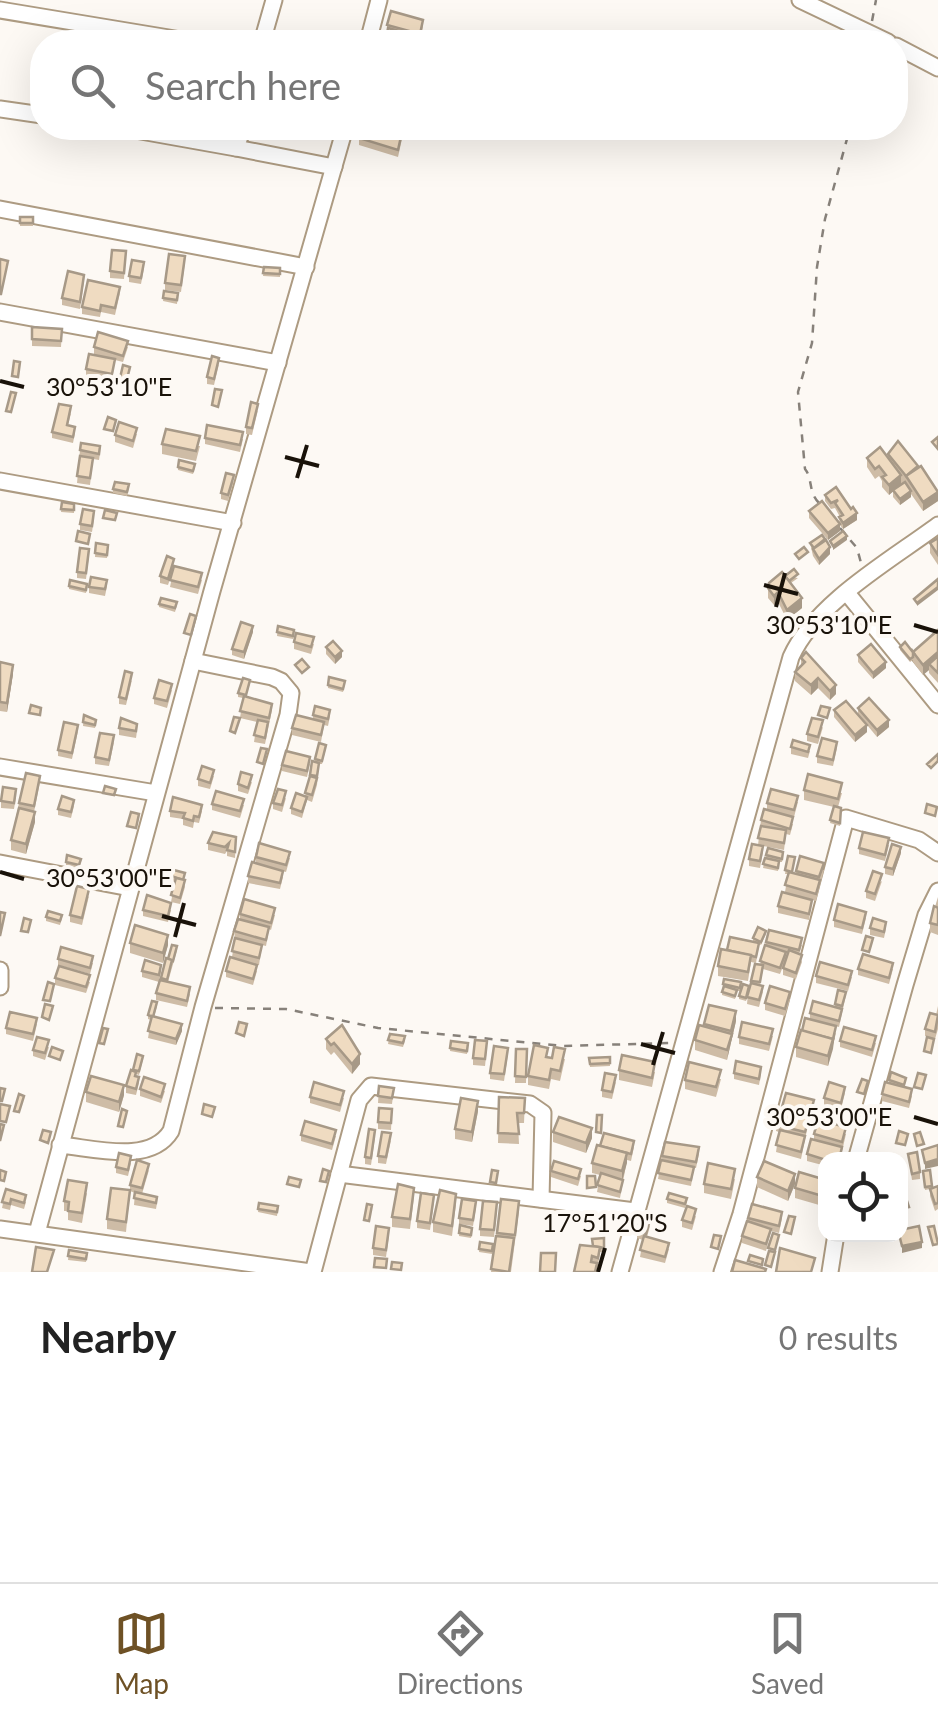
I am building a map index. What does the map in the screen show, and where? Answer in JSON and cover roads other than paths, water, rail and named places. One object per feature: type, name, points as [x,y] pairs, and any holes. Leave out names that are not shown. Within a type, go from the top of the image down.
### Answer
[{"type":"street","points":[[265,30],[274,0]]},
{"type":"street","points":[[371,30],[379,0]]},
{"type":"street","points":[[800,0],[863,30]]},
{"type":"street","points":[[0,10],[121,30]]},
{"type":"street","points":[[908,52],[938,68]]},
{"type":"street","points":[[0,109],[30,114]]},
{"type":"street","points":[[191,140],[334,167]]},
{"type":"street","points":[[236,148],[239,140]]},
{"type":"street","points":[[37,1233],[192,660],[342,140]]},
{"type":"street","points":[[0,210],[306,266]]},
{"type":"street","points":[[0,312],[278,363]]},
{"type":"street","points":[[0,482],[232,523]]},
{"type":"street","points":[[620,1272],[784,673],[808,629],[847,593],[938,525]]},
{"type":"street","points":[[847,593],[938,706]]},
{"type":"street","points":[[60,1145],[122,1150],[160,1146],[172,1132],[203,1007],[288,715],[291,693],[281,680],[192,660]]},
{"type":"street","points":[[0,766],[156,793]]},
{"type":"street","points":[[722,1272],[846,818],[919,840],[938,852]]},
{"type":"street","points":[[0,863],[130,888]]},
{"type":"street","points":[[858,1152],[920,932],[938,892]]},
{"type":"street","points":[[0,970],[0,987]]},
{"type":"street","points":[[0,1230],[256,1268],[312,1272],[359,1100],[371,1086],[530,1104],[543,1113],[541,1199]]},
{"type":"street","points":[[338,1174],[635,1210]]},
{"type":"street","points":[[830,1272],[835,1242]]}]
